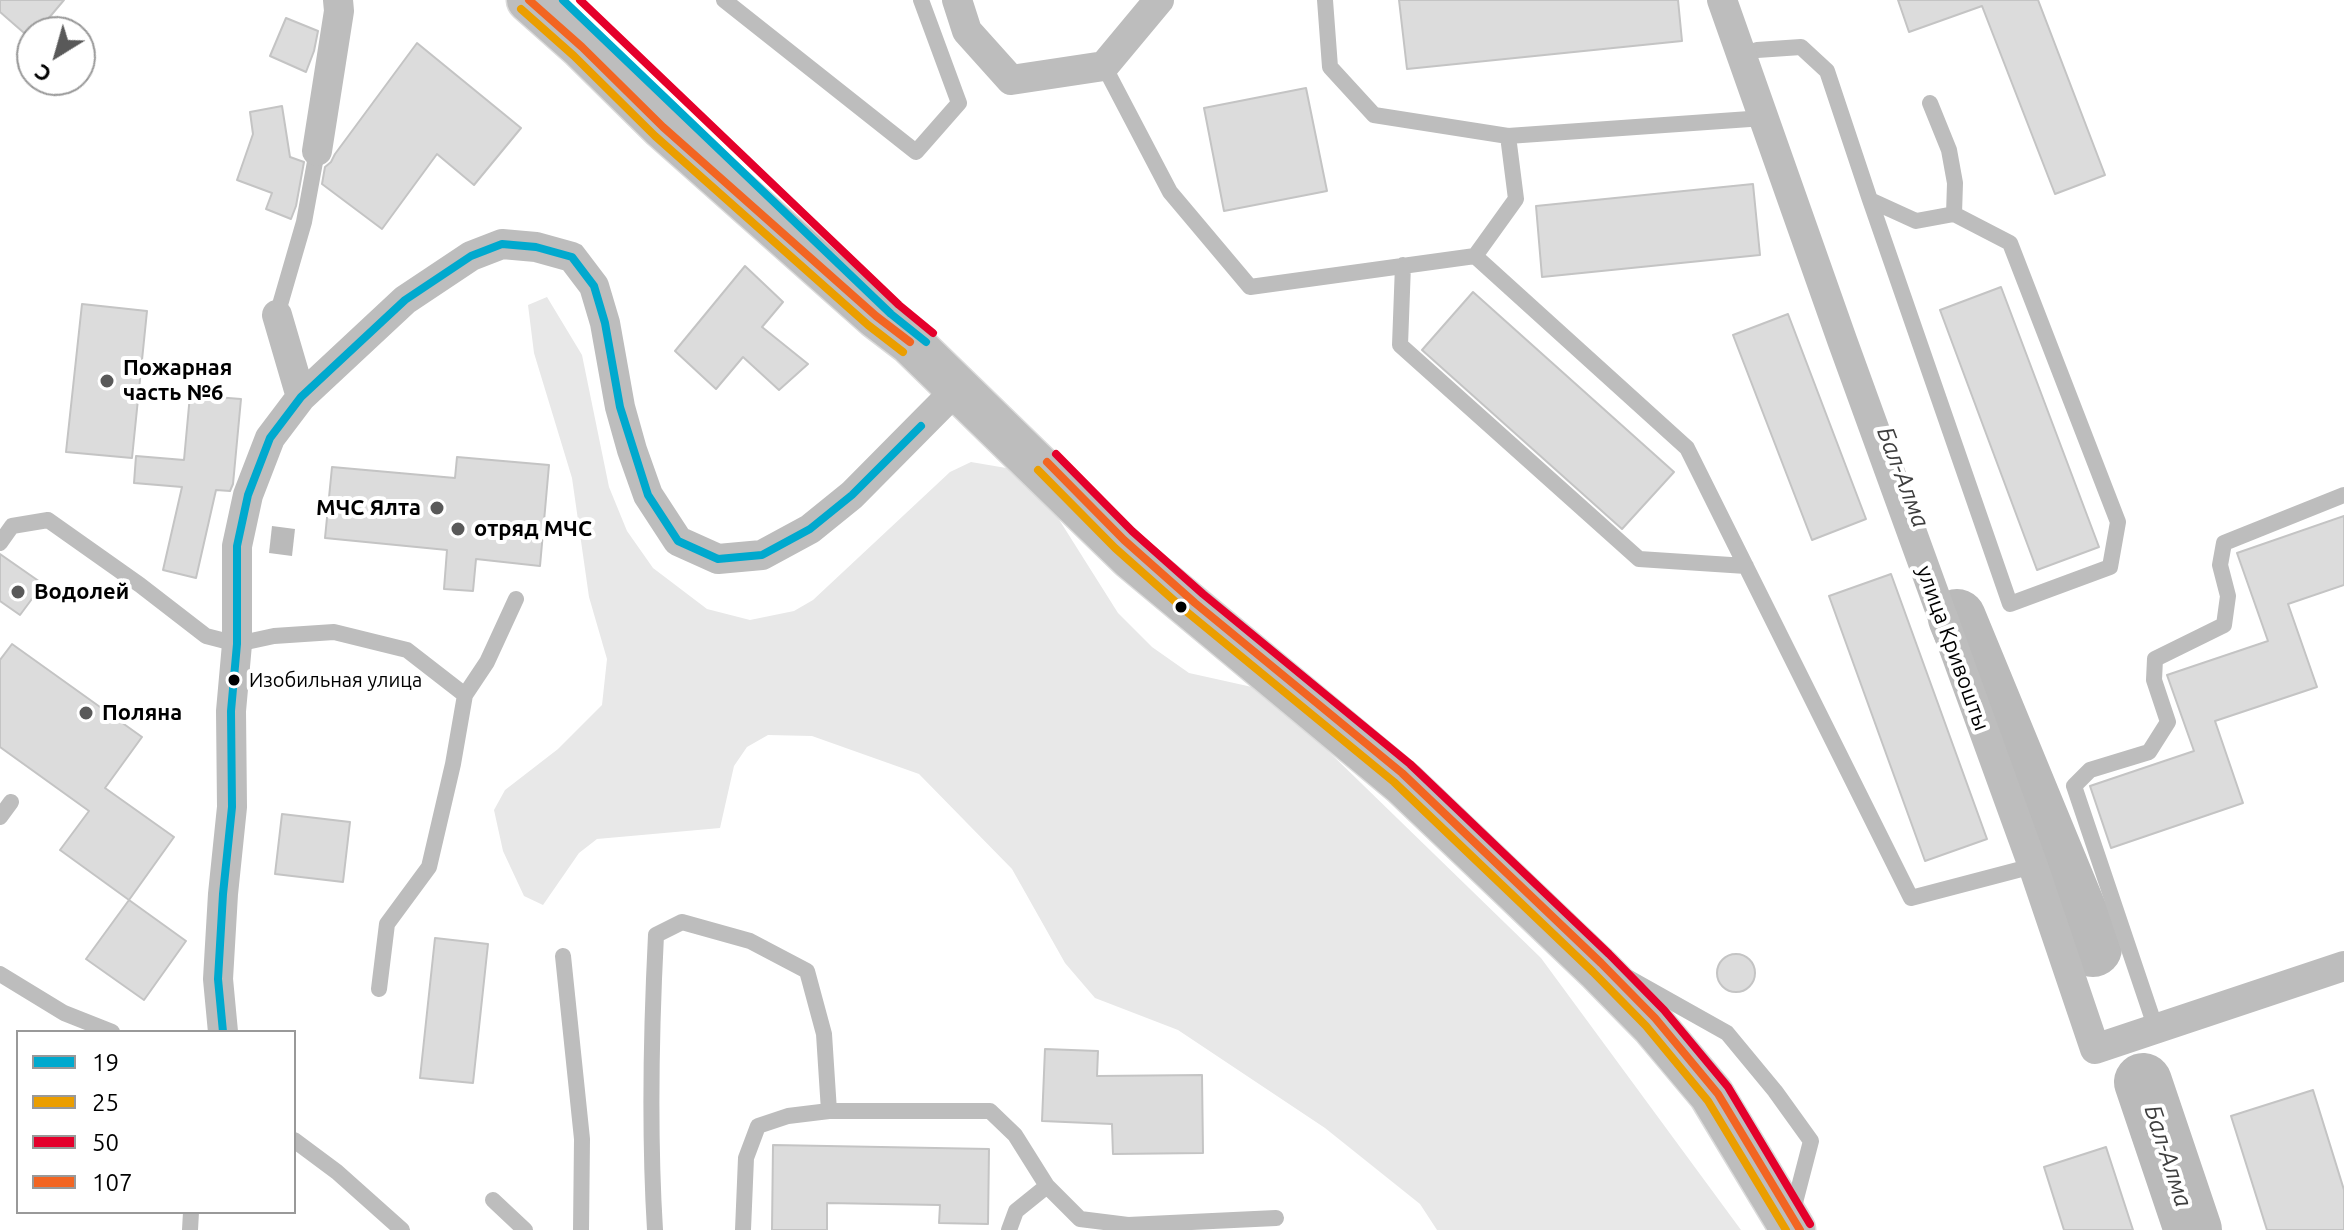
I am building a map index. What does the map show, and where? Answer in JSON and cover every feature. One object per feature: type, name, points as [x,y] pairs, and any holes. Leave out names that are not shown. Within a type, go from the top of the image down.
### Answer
[{"type":"highway","points":[[529,0],[691,152],[876,316],[918,342],[958,388],[1124,540],[1402,773],[1601,963],[1655,1018],[1718,1094],[1795,1225]]},
{"type":"highway","points":[[563,0],[891,314],[1131,557],[1404,784],[1599,970],[1653,1025],[1711,1094],[1795,1225]]},
{"type":"street","points":[[317,151],[339,11],[338,0]]},
{"type":"street","points":[[957,0],[967,31],[1011,80],[1104,66],[1159,0]]},
{"type":"street","name":"улица Кривошты","points":[[1722,0],[1749,52],[1764,118],[2033,866],[2095,1049],[2344,966]]},
{"type":"street","points":[[223,1030],[218,979],[232,807],[231,711],[237,644],[237,546],[248,495],[270,438],[301,397],[405,300],[471,256],[502,244],[536,247],[572,257],[594,286],[605,323],[620,407],[648,495],[678,541],[718,559],[762,555],[810,529],[852,495],[958,388]]},
{"type":"street","points":[[277,315],[301,397]]},
{"type":"lane","points":[[724,0],[916,152],[959,103],[921,0]]},
{"type":"lane","points":[[1325,0],[1330,67],[1374,115],[1508,136],[1764,118]]},
{"type":"lane","points":[[1749,52],[1801,47],[1827,71],[1870,200],[2010,604],[2110,567],[2118,522],[2010,243],[1954,214],[1916,221],[1870,200]]},
{"type":"lane","points":[[1104,66],[1170,192],[1250,287],[1475,256],[1516,199],[1508,136]]},
{"type":"lane","points":[[1930,103],[1949,150],[1955,183],[1954,214]]},
{"type":"lane","points":[[277,315],[304,222],[317,151]]},
{"type":"lane","points":[[1475,256],[1687,448],[1911,898],[2033,866]]},
{"type":"lane","points":[[1403,265],[1400,345],[1639,559],[1746,566]]},
{"type":"lane","points":[[2156,1029],[2074,786],[2090,770],[2149,752],[2168,722],[2154,680],[2155,659],[2224,625],[2228,596],[2220,565],[2224,543],[2344,495]]},
{"type":"lane","points":[[0,543],[12,526],[48,520],[206,636],[237,644],[274,636],[334,632],[407,650],[465,695]]},
{"type":"lane","points":[[379,989],[387,924],[429,867],[465,695],[487,662],[516,599]]},
{"type":"lane","points":[[0,817],[11,802]]},
{"type":"lane","points":[[655,1230],[651,1027],[656,935],[682,922],[750,941],[807,971],[824,1034],[829,1111]]},
{"type":"lane","points":[[563,956],[582,1139],[581,1230]]},
{"type":"lane","points":[[0,974],[64,1013],[107,1030]]},
{"type":"lane","points":[[743,1230],[746,1158],[758,1126],[788,1116],[829,1111],[990,1111],[1015,1135],[1047,1186],[1080,1219],[1128,1225],[1276,1218]]},
{"type":"lane","points":[[296,1141],[337,1172],[402,1230]]},
{"type":"lane","points":[[1009,1230],[1016,1211],[1047,1186]]},
{"type":"lane","points":[[493,1200],[525,1230]]},
{"type":"shaded area","points":[[547,297],[582,355],[609,487],[627,531],[653,568],[707,609],[750,620],[794,611],[813,600],[950,472],[971,462],[1018,470],[1036,483],[1118,613],[1152,647],[1189,673],[1252,687],[1289,713],[1541,958],[1741,1230],[1437,1230],[1420,1204],[1325,1128],[1178,1030],[1095,998],[1065,963],[1012,869],[919,774],[812,736],[768,735],[747,747],[734,766],[720,828],[597,839],[579,853],[543,905],[524,896],[503,851],[494,810],[505,790],[558,749],[602,705],[607,659],[589,597],[572,478],[534,353],[528,305]]},
{"type":"shaded area","points":[[272,526],[295,529],[292,556],[269,553]]},
{"type":"building","points":[[0,0],[64,0],[50,16],[16,16],[16,26],[0,12]]},
{"type":"building","points":[[1399,0],[1678,0],[1682,41],[1407,69]]},
{"type":"building","points":[[1898,0],[2038,0],[2105,175],[2055,194],[1982,6],[1909,32]]},
{"type":"building","points":[[286,18],[318,31],[306,72],[270,56]]},
{"type":"building","points":[[417,43],[521,128],[474,185],[437,154],[382,229],[322,184],[325,167]]},
{"type":"building","points":[[1306,88],[1327,191],[1224,211],[1204,108]]},
{"type":"building","points":[[282,106],[290,157],[304,162],[291,219],[266,209],[272,193],[237,180],[253,134],[250,112]]},
{"type":"building","points":[[1753,184],[1760,255],[1542,277],[1536,206]]},
{"type":"building","points":[[745,266],[783,302],[762,327],[808,364],[779,390],[743,357],[716,389],[675,351]]},
{"type":"building","points":[[2001,287],[2099,547],[2037,570],[1940,310]]},
{"type":"building","points":[[1473,292],[1674,472],[1622,529],[1422,350]]},
{"type":"building","name":"Пожарная часть №6","points":[[82,304],[147,311],[132,458],[66,452]]},
{"type":"building","points":[[1788,314],[1866,519],[1812,540],[1733,335]]},
{"type":"building","points":[[190,395],[241,399],[233,484],[230,491],[216,490],[196,578],[163,570],[182,487],[134,483],[136,456],[184,460]]},
{"type":"building","name":"МЧС Ялта","points":[[457,457],[549,465],[540,566],[476,559],[473,591],[444,589],[447,550],[325,538],[332,467],[455,478]]},
{"type":"building","points":[[2344,516],[2344,585],[2288,604],[2317,687],[2215,721],[2243,803],[2111,848],[2090,786],[2194,751],[2167,675],[2268,641],[2237,553]]},
{"type":"building","name":"Водолей","points":[[0,554],[43,584],[20,615],[0,601]]},
{"type":"building","points":[[1891,574],[1987,839],[1925,861],[1829,596]]},
{"type":"building","points":[[12,644],[142,737],[105,788],[174,837],[129,900],[60,850],[89,811],[0,747],[0,660]]},
{"type":"building","points":[[282,814],[350,822],[343,882],[275,874]]},
{"type":"building","points":[[129,900],[186,941],[144,1000],[86,959]]},
{"type":"building","points":[[435,938],[488,944],[473,1083],[420,1078]]},
{"type":"building","points":[[1736,954],[1749,960],[1755,973],[1749,986],[1736,992],[1723,986],[1717,973],[1723,960]]},
{"type":"building","points":[[1045,1049],[1098,1051],[1097,1076],[1202,1075],[1203,1153],[1113,1154],[1112,1124],[1042,1121]]},
{"type":"building","points":[[2313,1090],[2344,1190],[2344,1230],[2267,1230],[2231,1116]]},
{"type":"building","points":[[773,1145],[989,1149],[988,1224],[939,1223],[940,1205],[827,1203],[827,1230],[772,1230]]},
{"type":"building","points":[[2106,1147],[2133,1230],[2064,1230],[2044,1167]]},
{"type":"waterway","name":"Бал-Алма","points":[[1957,618],[2093,948]]},
{"type":"waterway","name":"Бал-Алма","points":[[2143,1082],[2193,1230]]},
{"type":"transit line","name":"107","points":[[529,0],[663,127],[876,316],[910,342]]},
{"type":"transit line","name":"19","points":[[563,0],[891,314],[926,342]]},
{"type":"transit line","name":"50","points":[[580,0],[899,305],[933,333]]},
{"type":"transit line","name":"25","points":[[521,9],[655,136],[868,325],[903,352]]},
{"type":"transit line","name":"19","points":[[223,1030],[218,979],[232,807],[231,711],[237,644],[237,546],[248,495],[270,438],[301,397],[405,300],[471,256],[502,244],[536,247],[572,257],[594,286],[605,323],[620,407],[648,495],[678,541],[718,559],[762,555],[810,529],[852,495],[921,426]]},
{"type":"transit line","name":"50","points":[[1056,454],[1132,531],[1203,594],[1410,764],[1664,1010],[1728,1087],[1810,1224]]},
{"type":"transit line","name":"107","points":[[1047,462],[1124,540],[1195,603],[1402,773],[1655,1018],[1718,1094],[1800,1230]]},
{"type":"transit line","name":"25","points":[[1038,470],[1115,548],[1187,612],[1394,782],[1593,972],[1646,1026],[1708,1101],[1786,1230]]},
{"type":"place","name":"Пожарная часть №6","points":[[107,381]]},
{"type":"place","name":"МЧС Ялта","points":[[437,508]]},
{"type":"place","name":"отряд МЧС","points":[[458,529]]},
{"type":"place","name":"Водолей","points":[[18,592]]},
{"type":"place","name":"Изобильная улица","points":[[234,680]]},
{"type":"place","name":"Поляна","points":[[86,713]]}]
